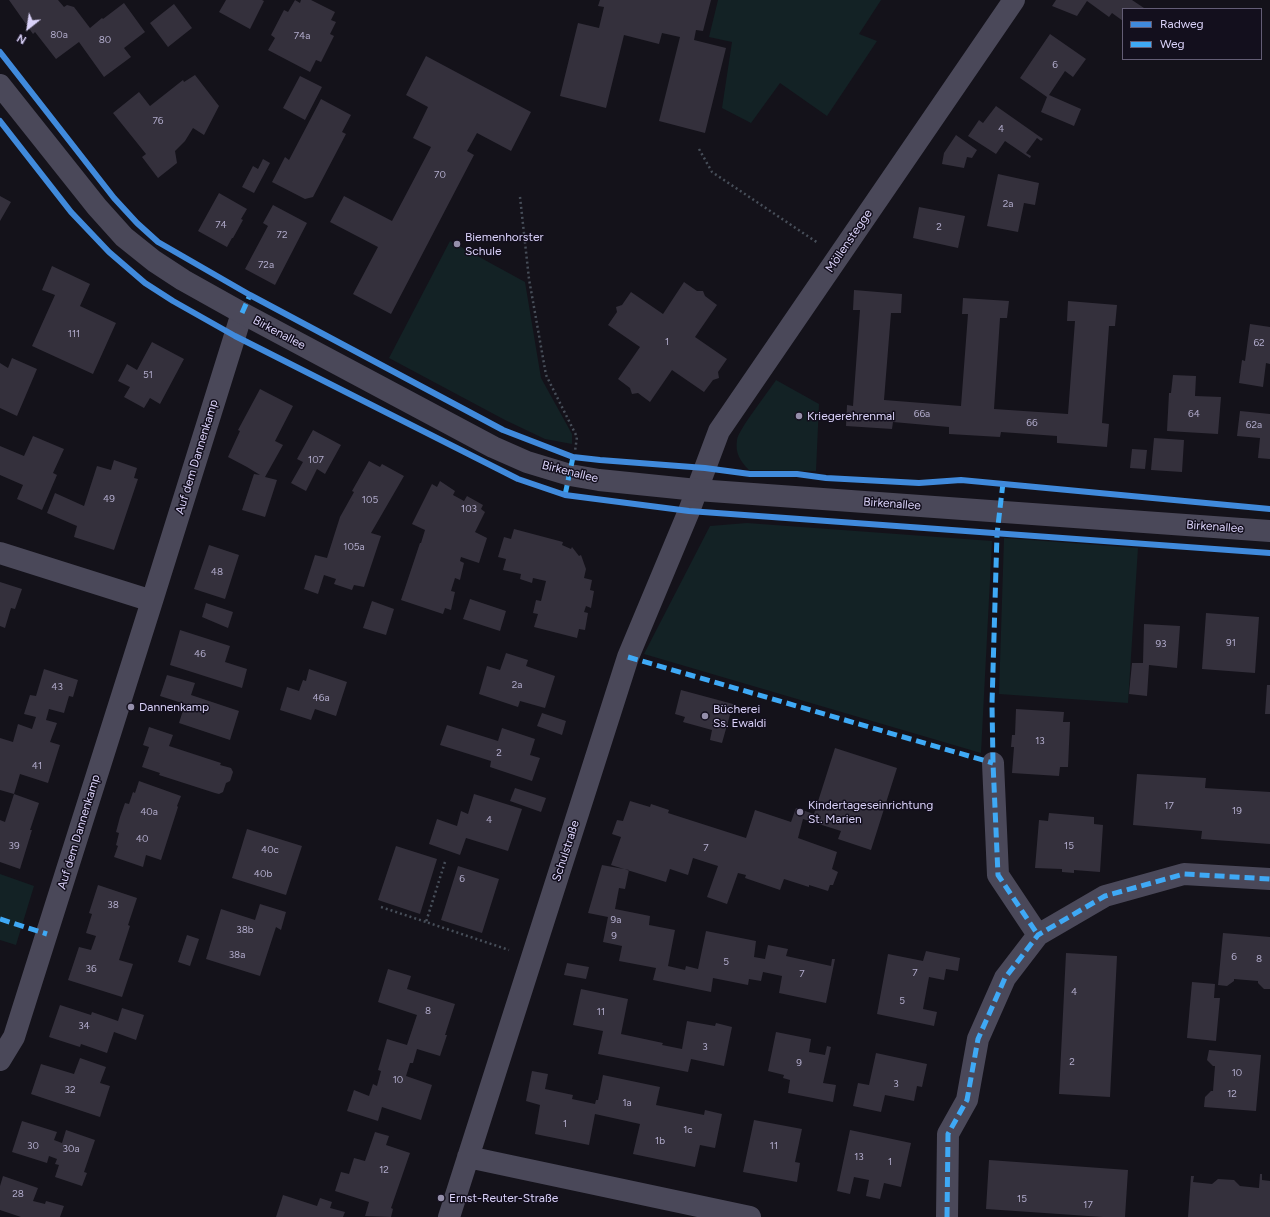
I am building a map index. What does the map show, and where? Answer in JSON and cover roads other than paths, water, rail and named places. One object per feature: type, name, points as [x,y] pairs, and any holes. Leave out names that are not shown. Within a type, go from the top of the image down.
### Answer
[{"type":"street","name":"Möllenstegge","points":[[697,490],[719,431],[1014,0]]},
{"type":"street","name":"Birkenallee","points":[[0,85],[97,207],[124,237],[154,262],[242,313],[494,447],[527,462],[570,475],[599,480],[697,490],[1270,531]]},
{"type":"street","name":"Auf dem Dannenkamp","points":[[0,1060],[14,1037],[242,313]]},
{"type":"street","name":"Schulstraße","points":[[449,1217],[628,657],[697,490]]},
{"type":"street","points":[[0,554],[152,601]]},
{"type":"street","points":[[993,763],[998,875],[1038,935]]},
{"type":"street","points":[[947,1217],[948,1134],[968,1100],[978,1039],[1005,978],[1038,935],[1105,896],[1184,874],[1270,879]]},
{"type":"street","points":[[468,1157],[750,1217]]},
{"type":"place","name":"Biemenhorster Schule","points":[[457,244]]},
{"type":"place","name":"Kriegerehrenmal","points":[[799,416]]},
{"type":"place","name":"Dannenkamp","points":[[131,707]]},
{"type":"place","name":"Bücherei Ss. Ewaldi","points":[[705,716]]},
{"type":"place","name":"Kindertageseinrichtung St. Marien","points":[[800,812]]},
{"type":"place","name":"Ernst-Reuter-Straße","points":[[441,1198]]}]
